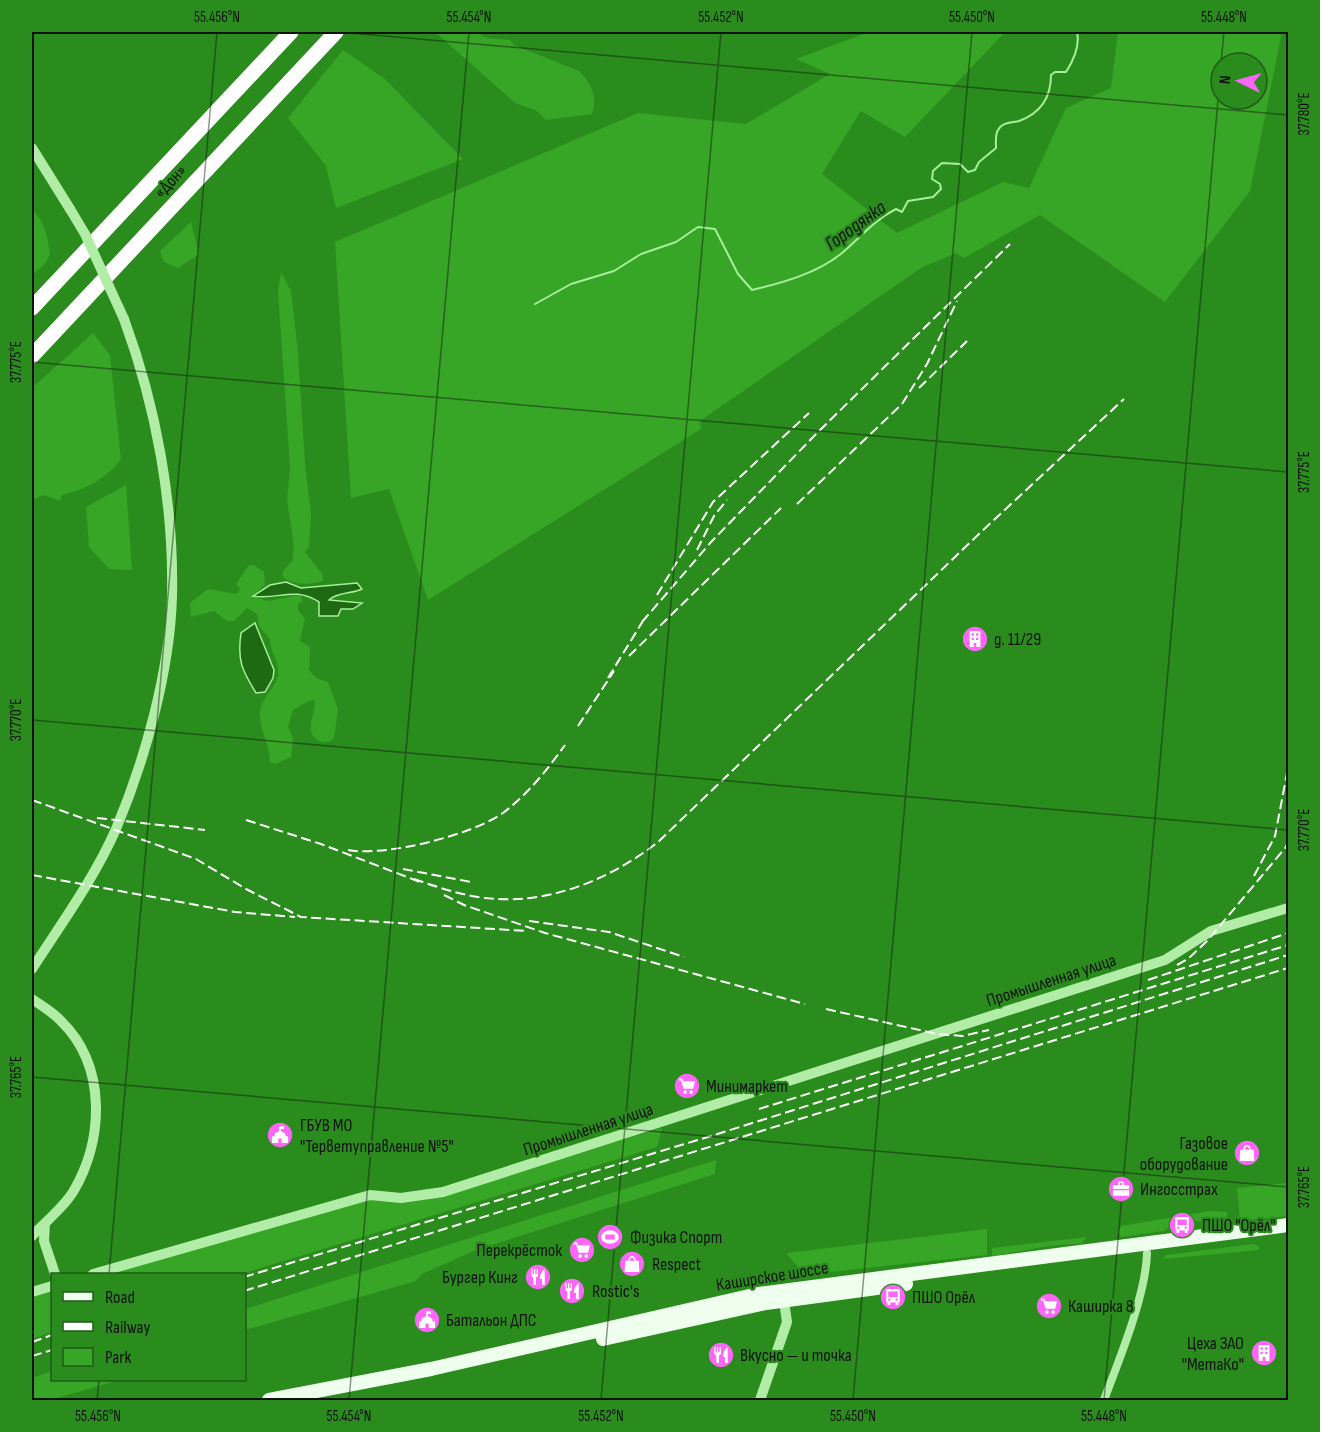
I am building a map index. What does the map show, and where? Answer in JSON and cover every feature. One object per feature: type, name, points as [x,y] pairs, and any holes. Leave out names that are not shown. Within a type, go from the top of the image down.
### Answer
[{"type":"highway","name":"«Дон»","points":[[32,308],[291,32]]},
{"type":"highway","name":"«Дон»","points":[[32,357],[336,32]]},
{"type":"main road","name":"Каширское шоссе","points":[[308,1401],[431,1378],[784,1295],[1288,1225]]},
{"type":"main road","name":"Каширское шоссе","points":[[269,1401],[431,1369],[703,1305],[1147,1253],[1288,1234]]},
{"type":"street","points":[[32,148],[85,234],[124,319],[142,368],[158,444],[168,517],[172,576],[166,659],[147,740],[116,830],[86,886],[32,969]]},
{"type":"street","points":[[32,299],[75,261]]},
{"type":"street","name":"Промышленная улица","points":[[100,1273],[370,1195],[400,1198],[443,1192],[1154,964],[1165,960],[1211,931],[1288,908]]},
{"type":"street","points":[[32,999],[62,1022],[75,1038],[85,1056],[96,1100],[93,1143],[86,1167],[72,1194],[32,1236]]},
{"type":"street","points":[[45,1223],[44,1241],[54,1273]]},
{"type":"street","points":[[1104,1401],[1134,1312],[1147,1253]]},
{"type":"street","points":[[32,1292],[51,1286]]},
{"type":"street","points":[[760,1401],[787,1325],[784,1295]]},
{"type":"green space","points":[[435,32],[475,32],[487,38],[510,40],[514,45],[579,71],[587,80],[594,96],[592,114],[546,120],[537,111],[515,103]]},
{"type":"green space","points":[[869,32],[1005,32],[905,137],[861,111],[822,174],[897,233],[1003,182],[1029,188],[1066,108],[1111,88],[1118,32],[1282,32],[1269,97],[1269,51],[1209,51],[1209,111],[1266,111],[1250,191],[1165,302],[1040,215],[964,258],[956,253],[921,268],[700,421],[701,429],[428,600],[389,489],[351,498],[335,242],[638,113],[746,124],[830,74],[796,59]]},
{"type":"green space","points":[[343,50],[385,79],[463,159],[336,208],[326,166],[288,118]]},
{"type":"green space","points":[[32,208],[45,230],[50,255],[44,265],[32,275]]},
{"type":"green space","points":[[191,222],[199,254],[178,268],[164,262],[160,251]]},
{"type":"green space","points":[[281,272],[291,291],[298,353],[305,463],[311,514],[309,546],[305,552],[323,575],[323,581],[307,584],[292,582],[283,577],[283,571],[292,561],[294,547],[287,499],[290,468],[278,291]]},
{"type":"green space","points":[[93,333],[110,355],[121,460],[87,487],[62,495],[60,501],[44,495],[32,500],[32,388]]},
{"type":"green space","points":[[126,485],[132,570],[109,569],[89,547],[86,507]]},
{"type":"green space","points":[[249,565],[254,565],[264,572],[265,585],[252,596],[268,601],[300,595],[303,601],[298,604],[298,610],[305,619],[300,641],[310,647],[309,670],[316,678],[328,682],[338,709],[334,739],[325,742],[315,738],[312,733],[311,723],[315,700],[293,710],[288,727],[293,739],[291,757],[275,764],[270,762],[260,712],[276,680],[278,670],[270,639],[259,626],[257,614],[247,608],[234,621],[227,621],[214,611],[191,617],[190,603],[208,589],[237,594],[240,589],[236,584]]},
{"type":"green space","points":[[662,1128],[657,1147],[244,1273],[114,1273],[370,1200],[450,1191]]},
{"type":"green space","points":[[716,1160],[715,1174],[476,1250],[422,1274],[416,1281],[246,1330],[246,1309]]},
{"type":"green space","points":[[1288,1183],[1288,1216],[1240,1221],[1237,1188]]},
{"type":"green space","points":[[1210,1211],[1227,1212],[1227,1218],[1218,1223],[1181,1220],[1164,1231],[1121,1237],[1118,1232],[1121,1226]]},
{"type":"green space","points":[[987,1229],[987,1255],[811,1274],[803,1273],[786,1253]]},
{"type":"green space","points":[[1087,1237],[1081,1244],[1048,1246],[992,1256],[992,1248]]},
{"type":"green space","points":[[1253,1244],[1259,1246],[1259,1250],[1163,1259],[1166,1255]]},
{"type":"green space","points":[[51,1291],[51,1332],[32,1339],[32,1297]]},
{"type":"green space","points":[[51,1371],[51,1381],[116,1381],[50,1400],[32,1400],[32,1378]]},
{"type":"shaded area","points":[[286,582],[301,588],[357,583],[362,589],[329,600],[362,603],[353,609],[341,609],[338,616],[319,616],[319,602],[310,597],[294,594],[253,596],[270,585]]},
{"type":"shaded area","points":[[255,623],[274,670],[273,678],[265,692],[256,693],[240,658],[241,633]]},
{"type":"waterway","name":"Городянка","points":[[535,304],[571,284],[614,271],[641,254],[676,242],[698,227],[715,229],[738,274],[752,290],[811,272],[842,253],[881,218],[896,209],[902,212],[908,201],[933,197],[941,189],[940,184],[932,179],[933,171],[942,163],[960,164],[968,172],[975,170],[979,162],[996,148],[996,134],[1000,127],[1027,118],[1039,109],[1047,97],[1051,75],[1055,72],[1066,72],[1071,63],[1077,47],[1077,32]]},
{"type":"railway","points":[[642,622],[712,541],[818,432],[1010,244]]},
{"type":"railway","points":[[797,504],[902,404],[927,364],[957,301]]},
{"type":"railway","points":[[919,388],[967,341]]},
{"type":"railway","points":[[414,879],[467,895],[493,899],[518,899],[568,890],[614,871],[636,858],[657,843],[981,532],[1124,399]]},
{"type":"railway","points":[[657,595],[713,502],[809,413]]},
{"type":"railway","points":[[697,550],[714,516],[727,500]]},
{"type":"railway","points":[[629,656],[781,508]]},
{"type":"railway","points":[[608,678],[646,616]]},
{"type":"railway","points":[[578,726],[614,671]]},
{"type":"railway","points":[[348,850],[364,851],[405,847],[450,836],[489,821],[503,813],[529,790],[565,745]]},
{"type":"railway","points":[[1254,876],[1275,836],[1288,768]]},
{"type":"railway","points":[[32,800],[196,859],[246,889],[301,917],[527,931]]},
{"type":"railway","points":[[97,818],[205,830]]},
{"type":"railway","points":[[246,820],[321,844],[420,882]]},
{"type":"railway","points":[[1177,965],[1188,959],[1208,940],[1286,847],[1288,841]]},
{"type":"railway","points":[[403,869],[471,882]]},
{"type":"railway","points":[[32,875],[235,912],[295,917]]},
{"type":"railway","points":[[444,895],[464,905],[545,933],[805,1004]]},
{"type":"railway","points":[[529,921],[609,932],[684,957]]},
{"type":"railway","points":[[1148,980],[1288,933]]},
{"type":"railway","points":[[759,1109],[1288,945]]},
{"type":"railway","points":[[246,1276],[711,1136],[1288,955]]},
{"type":"railway","points":[[246,1290],[1288,968]]},
{"type":"railway","points":[[826,1009],[937,1034],[963,1036],[989,1030]]},
{"type":"railway","points":[[32,1342],[51,1335]]},
{"type":"railway","points":[[32,1356],[51,1350]]},
{"type":"place","name":"д. 11/29","points":[[975,639]]},
{"type":"place","name":"Минимаркет","points":[[687,1086]]},
{"type":"place","name":"ГБУВ МО \"Терветуправление №5\"","points":[[280,1135]]},
{"type":"place","name":"Газовое оборудование","points":[[1247,1153]]},
{"type":"place","name":"Ингосстрах","points":[[1121,1189]]},
{"type":"place","name":"ПШО \"Орёл\"","points":[[1182,1225]]},
{"type":"place","name":"Физика Спорт","points":[[610,1237]]},
{"type":"place","name":"Перекрёсток","points":[[582,1250]]},
{"type":"place","name":"Respect","points":[[632,1264]]},
{"type":"place","name":"Бургер Кинг","points":[[538,1277]]},
{"type":"place","name":"Rostic's","points":[[572,1291]]},
{"type":"place","name":"ПШО Орёл","points":[[893,1297]]},
{"type":"place","name":"Каширка 8","points":[[1049,1306]]},
{"type":"place","name":"Батальон ДПС","points":[[427,1320]]},
{"type":"place","name":"Цеха ЗАО \"МетаКо\"","points":[[1264,1353]]},
{"type":"place","name":"Вкусно — и точка","points":[[721,1355]]}]
